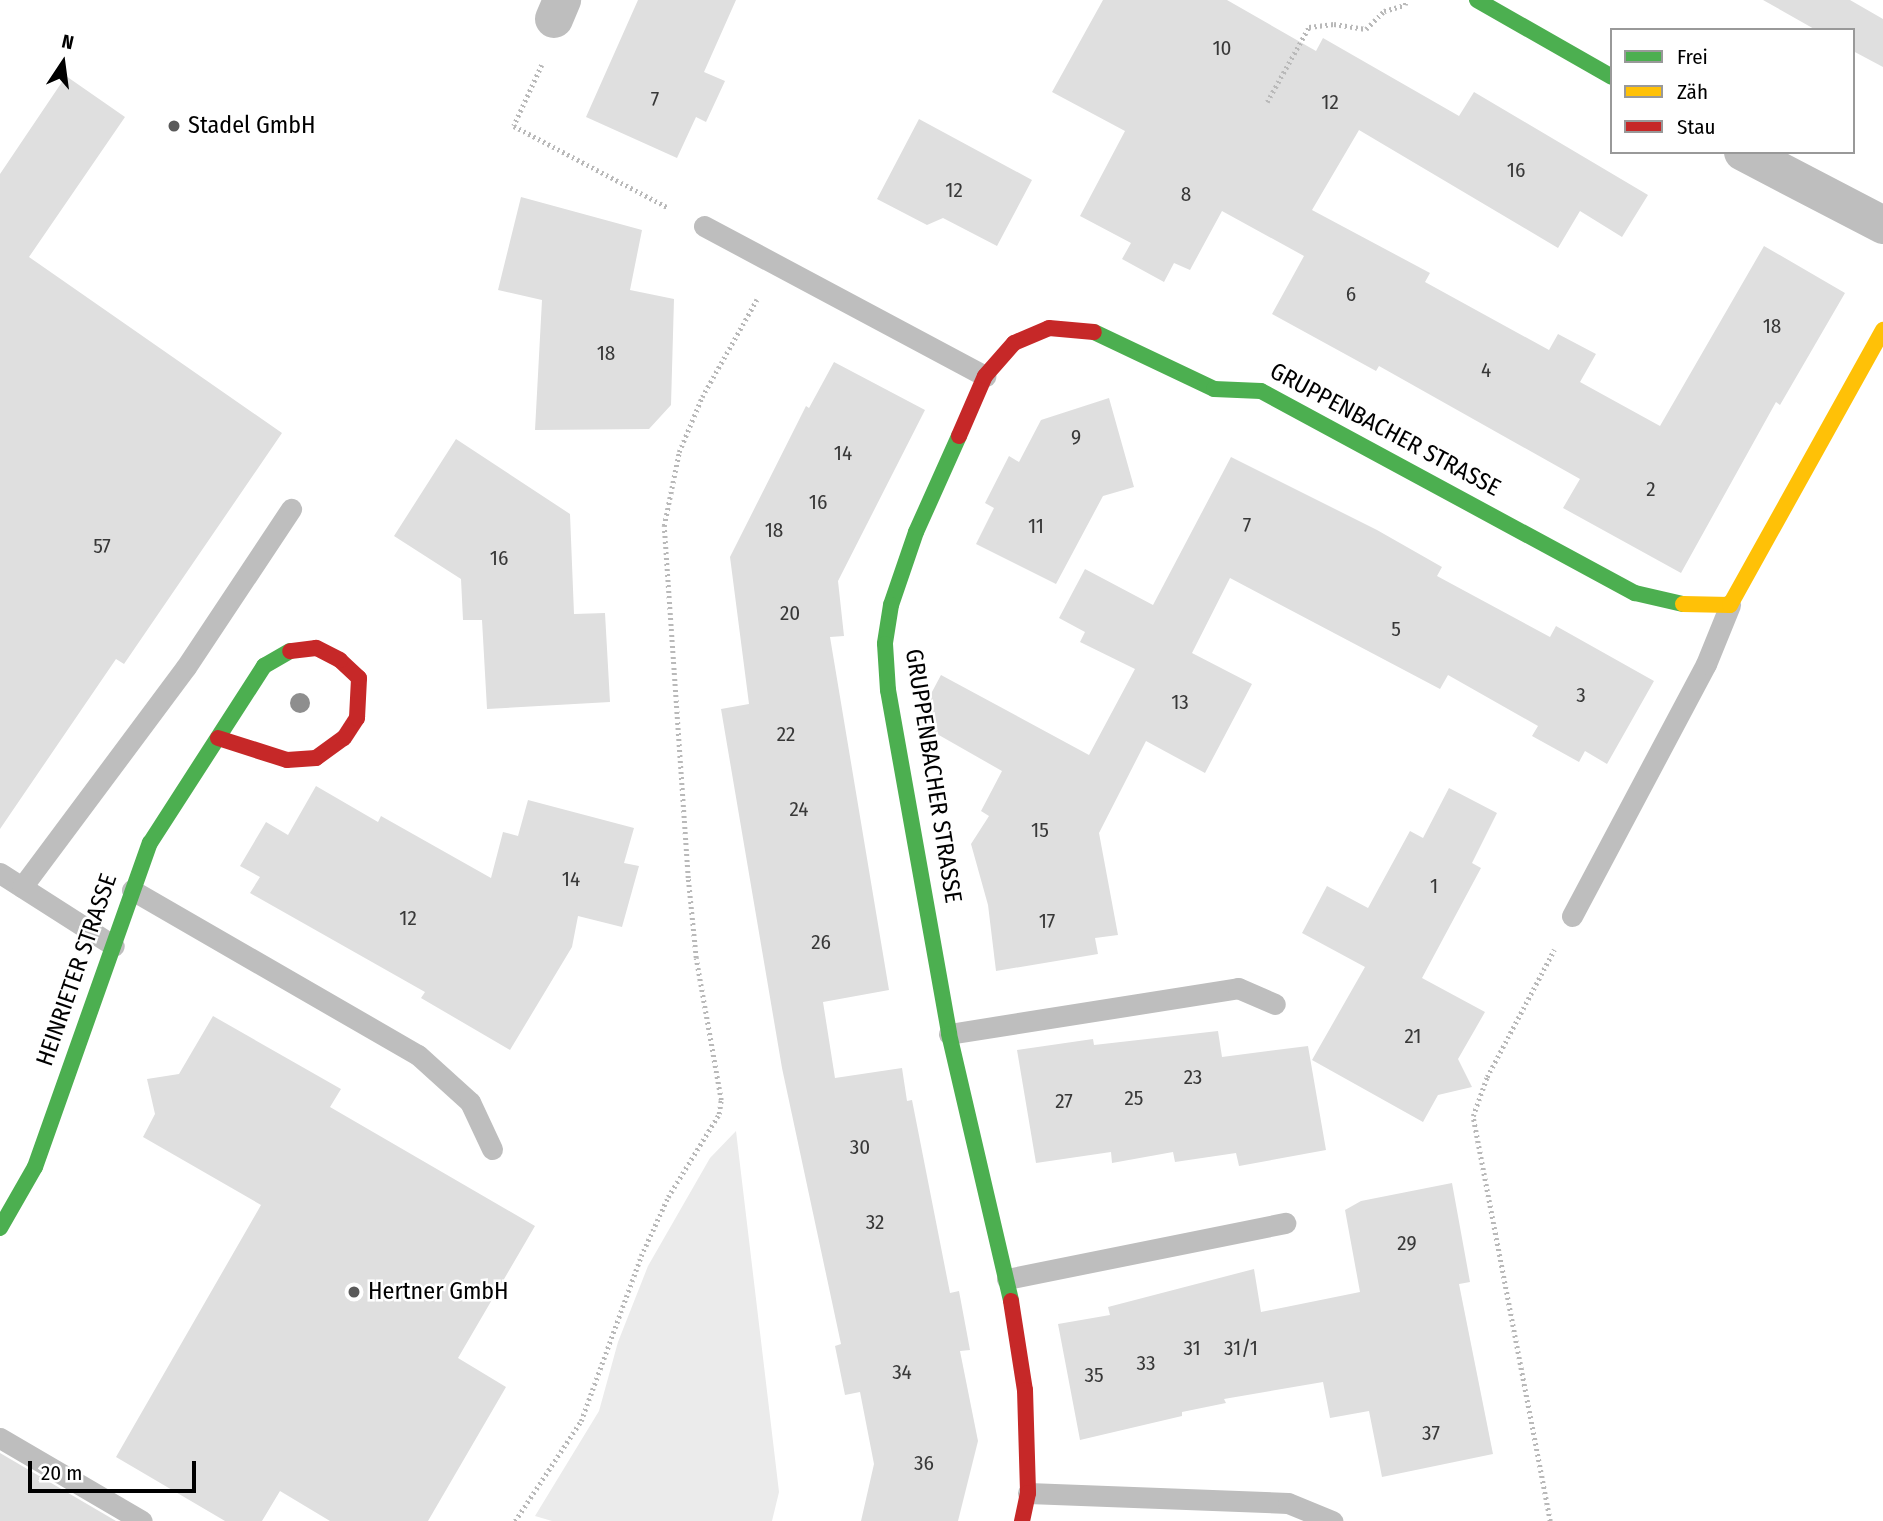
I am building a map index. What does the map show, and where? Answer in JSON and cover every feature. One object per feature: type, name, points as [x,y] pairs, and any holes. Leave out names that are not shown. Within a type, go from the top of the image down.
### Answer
[{"type":"street","points":[[1477,0],[1610,76]]},
{"type":"street","points":[[1747,154],[1883,225]]},
{"type":"street","name":"GRUPPENBACHER STRASSE","points":[[1022,1521],[1028,1493],[1025,1390],[1007,1279],[949,1034],[888,690],[885,644],[891,605],[916,532],[985,376],[1014,343],[1049,328],[1085,328],[1214,389],[1261,391],[1634,593],[1667,604],[1730,605]]},
{"type":"street","points":[[1730,605],[1883,330]]},
{"type":"street","name":"HEINRIETER STRASSE","points":[[0,1228],[35,1167],[150,843],[264,666],[290,651],[316,648],[340,660],[359,678],[357,718],[344,738],[316,758],[287,760],[218,738]]},
{"type":"lane","points":[[704,226],[985,376]]},
{"type":"lane","points":[[22,887],[186,667],[291,509]]},
{"type":"lane","points":[[1572,916],[1706,664],[1730,605]]},
{"type":"lane","points":[[0,873],[114,946]]},
{"type":"lane","points":[[132,890],[418,1055],[470,1102],[492,1149]]},
{"type":"lane","points":[[949,1034],[1237,988],[1275,1004]]},
{"type":"lane","points":[[1007,1279],[1285,1223]]},
{"type":"lane","points":[[0,1438],[142,1521]]},
{"type":"lane","points":[[1028,1493],[1288,1503],[1332,1521]]},
{"type":"path","points":[[1267,102],[1309,27],[1334,24],[1366,29],[1384,11],[1405,5],[1406,0]]},
{"type":"path","points":[[558,9],[544,60],[514,126],[704,226]]},
{"type":"path","points":[[515,1521],[581,1420],[641,1256],[668,1196],[719,1114],[722,1100],[696,958],[664,526],[679,452],[697,408],[776,264]]},
{"type":"path","points":[[1550,1521],[1473,1116],[1487,1077],[1572,916]]},
{"type":"shaded area","points":[[736,1131],[779,1492],[772,1521],[552,1521],[535,1516],[599,1411],[618,1342],[648,1266],[710,1158]]},
{"type":"building","points":[[638,0],[736,0],[704,72],[725,81],[706,122],[696,117],[677,158],[586,117]]},
{"type":"building","points":[[1103,0],[1227,0],[1316,51],[1323,38],[1459,116],[1474,92],[1648,195],[1622,237],[1580,211],[1558,248],[1359,130],[1312,210],[1430,273],[1425,282],[1549,350],[1558,334],[1596,354],[1580,382],[1660,426],[1764,246],[1845,293],[1780,405],[1776,402],[1681,573],[1563,508],[1580,479],[1379,366],[1376,371],[1272,314],[1304,256],[1222,211],[1190,270],[1174,263],[1164,282],[1122,259],[1131,243],[1080,216],[1125,131],[1052,92]]},
{"type":"building","points":[[1763,0],[1850,0],[1883,19],[1883,67],[1855,52],[1855,28],[1812,28]]},
{"type":"building","points":[[66,76],[125,117],[29,257],[282,433],[124,664],[116,659],[0,829],[0,174]]},
{"type":"building","points":[[919,119],[1032,180],[997,246],[943,218],[927,225],[877,199]]},
{"type":"building","points":[[521,197],[642,230],[630,290],[674,299],[671,405],[649,429],[535,430],[542,300],[498,290]]},
{"type":"building","points":[[834,362],[925,410],[838,581],[844,636],[830,637],[889,990],[823,1002],[835,1078],[902,1068],[907,1101],[912,1100],[950,1293],[959,1291],[970,1350],[960,1351],[978,1441],[958,1521],[861,1521],[874,1464],[860,1392],[845,1395],[835,1346],[841,1344],[782,1068],[721,709],[749,704],[730,557],[806,406],[809,408]]},
{"type":"building","points":[[1109,398],[1134,487],[1103,496],[1056,584],[976,544],[994,508],[985,503],[1009,456],[1019,462],[1041,420]]},
{"type":"building","points":[[456,439],[570,514],[574,614],[605,613],[610,702],[487,709],[482,620],[463,620],[461,579],[394,536]]},
{"type":"building","points":[[1231,457],[1377,530],[1442,567],[1437,576],[1550,637],[1556,626],[1654,681],[1607,764],[1585,751],[1579,762],[1532,736],[1538,726],[1448,675],[1440,689],[1230,578],[1192,653],[1252,684],[1205,773],[1146,741],[1099,833],[1118,935],[1095,938],[1098,954],[996,971],[988,905],[971,844],[989,816],[981,811],[1002,771],[916,722],[941,675],[1089,755],[1135,669],[1080,642],[1085,632],[1059,618],[1085,569],[1153,605]]},
{"type":"building","points":[[316,786],[378,822],[381,816],[491,878],[503,832],[518,836],[528,800],[634,828],[624,863],[639,866],[622,927],[578,916],[572,947],[510,1050],[421,998],[425,992],[250,893],[260,877],[240,866],[266,822],[288,835]]},
{"type":"building","points":[[1449,788],[1497,813],[1472,863],[1481,868],[1422,978],[1485,1012],[1458,1059],[1472,1087],[1438,1095],[1423,1122],[1312,1060],[1365,967],[1302,933],[1327,886],[1368,908],[1410,831],[1423,838]]},
{"type":"building","name":"Hertner GmbH","points":[[213,1016],[341,1089],[330,1107],[535,1226],[458,1358],[506,1387],[428,1521],[330,1521],[280,1491],[262,1521],[225,1521],[116,1457],[261,1205],[143,1137],[155,1114],[147,1079],[179,1074]]},
{"type":"building","points":[[1218,1031],[1222,1057],[1308,1046],[1326,1150],[1239,1166],[1236,1153],[1175,1162],[1173,1152],[1112,1163],[1111,1152],[1036,1163],[1017,1050],[1093,1039],[1094,1045]]},
{"type":"building","points":[[1452,1183],[1470,1282],[1459,1284],[1493,1454],[1382,1477],[1369,1411],[1330,1418],[1323,1382],[1224,1399],[1226,1403],[1182,1412],[1182,1416],[1080,1440],[1058,1324],[1110,1315],[1108,1307],[1254,1269],[1261,1312],[1360,1292],[1345,1210],[1361,1201]]},
{"type":"building","points":[[0,1453],[116,1521],[0,1521]]},
{"type":"traffic: fast","points":[[1477,0],[1610,76]]},
{"type":"traffic: fast","points":[[1094,332],[1214,389],[1261,391],[1635,593],[1683,604]]},
{"type":"traffic: fast","points":[[959,436],[916,532],[891,605],[885,644],[888,690],[949,1034],[1011,1301]]},
{"type":"traffic: fast","points":[[0,1228],[35,1167],[150,843],[264,666],[290,651]]},
{"type":"traffic: slow","points":[[1683,604],[1730,605],[1883,330]]},
{"type":"traffic: jam","points":[[959,436],[985,376],[1014,343],[1049,328],[1094,332]]},
{"type":"traffic: jam","points":[[218,738],[287,760],[316,758],[344,738],[357,718],[359,678],[340,660],[316,648],[290,651]]},
{"type":"traffic: jam","points":[[1011,1301],[1025,1390],[1028,1493],[1022,1521]]},
{"type":"place","name":"Stadel GmbH","points":[[174,126]]},
{"type":"place","name":"Hertner GmbH","points":[[354,1292]]}]
